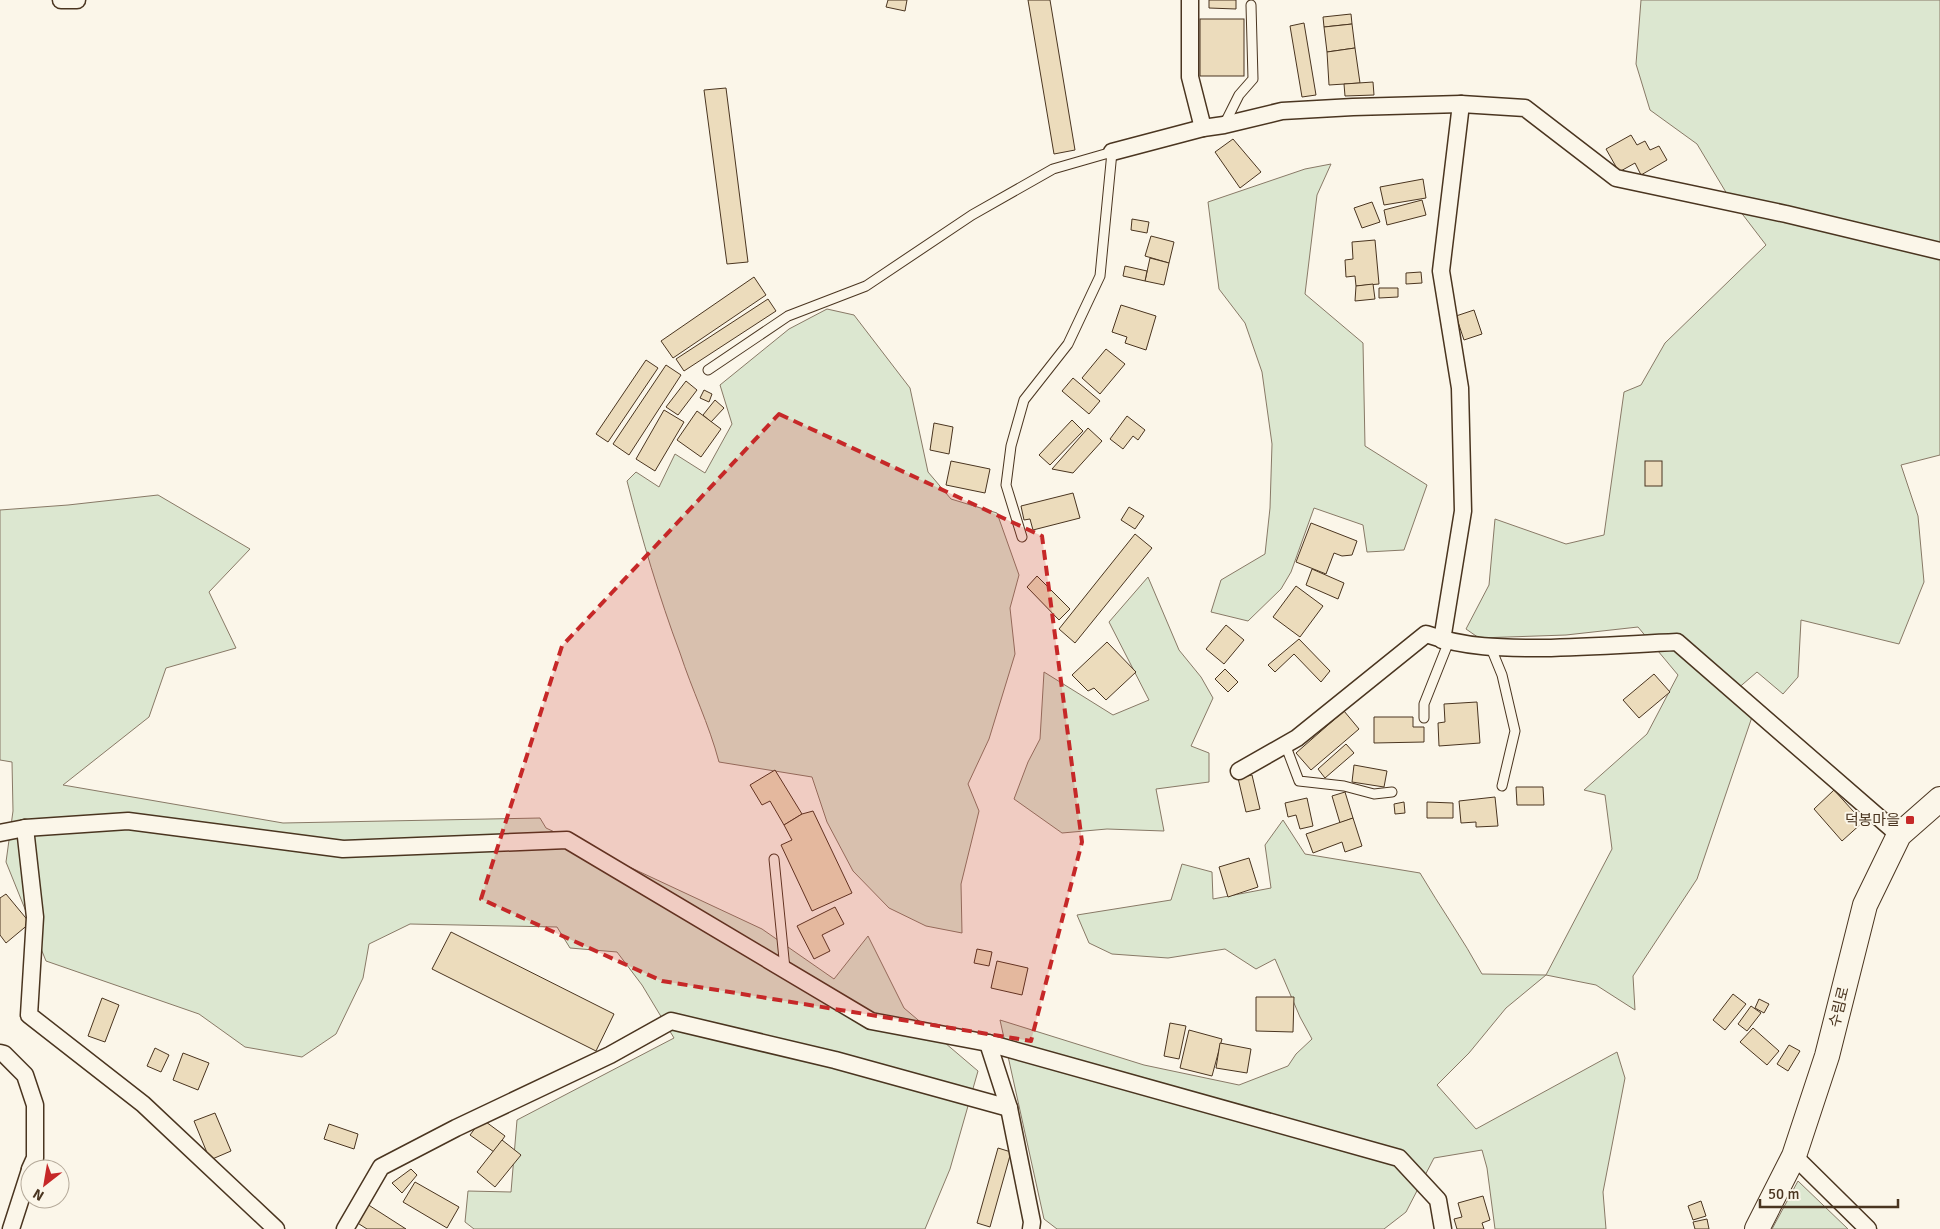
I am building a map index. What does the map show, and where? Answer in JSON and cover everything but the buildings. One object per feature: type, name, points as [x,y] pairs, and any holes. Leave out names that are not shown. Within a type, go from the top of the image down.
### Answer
[{"type":"main road","name":"수림로","points":[[1757,1229],[1794,1156],[1827,1056],[1865,904],[1899,835],[1940,799]]},
{"type":"street","points":[[61,0],[77,0]]},
{"type":"street","points":[[1190,0],[1190,77],[1203,128]]},
{"type":"street","points":[[1112,152],[1203,128],[1282,111],[1461,104],[1525,108],[1616,178],[1786,214],[1940,251]]},
{"type":"street","points":[[1446,640],[1463,511],[1460,388],[1442,271],[1461,104]]},
{"type":"street","points":[[1239,771],[1297,738],[1426,634],[1446,640],[1491,648],[1577,648],[1677,642],[1899,835]]},
{"type":"street","points":[[0,834],[25,828],[128,821],[343,849],[568,840],[871,1021],[988,1043],[1399,1158],[1438,1200],[1443,1229]]},
{"type":"street","points":[[25,828],[34,917],[29,1015],[143,1104],[276,1229]]},
{"type":"street","points":[[345,1229],[381,1167],[456,1128],[610,1055],[671,1022],[835,1060],[1009,1108]]},
{"type":"street","points":[[988,1043],[1009,1108],[1032,1222],[1031,1229]]},
{"type":"street","points":[[0,1053],[4,1054],[25,1075],[35,1105],[35,1159]]},
{"type":"street","points":[[1794,1156],[1868,1229]]},
{"type":"street","points":[[11,1229],[20,1201]]},
{"type":"lane","points":[[1224,125],[1239,95],[1253,79],[1252,5]]},
{"type":"lane","points":[[708,370],[788,316],[866,286],[972,215],[1053,169],[1112,152],[1100,276],[1068,344],[1024,400],[1011,446],[1006,484],[1022,537]]},
{"type":"lane","points":[[1424,718],[1424,704],[1446,640]]},
{"type":"lane","points":[[1491,648],[1502,675],[1515,731],[1502,786]]},
{"type":"lane","points":[[1285,744],[1299,781],[1344,786],[1374,794],[1392,792]]},
{"type":"lane","points":[[774,860],[784,969]]},
{"type":"highlighted area","points":[[779,414],[1042,536],[1082,842],[1031,1041],[662,981],[481,899],[562,646]]},
{"type":"green space","points":[[1641,0],[1940,0],[1940,455],[1901,465],[1918,516],[1924,582],[1899,644],[1801,620],[1798,677],[1783,694],[1757,672],[1729,696],[1752,717],[1697,879],[1633,976],[1635,1010],[1596,985],[1546,975],[1612,849],[1605,795],[1584,790],[1647,734],[1678,675],[1638,627],[1566,635],[1479,638],[1466,629],[1489,585],[1495,519],[1566,544],[1604,535],[1624,392],[1641,385],[1665,343],[1766,245],[1727,194],[1697,144],[1650,110],[1636,64]]},
{"type":"green space","points":[[1331,164],[1317,195],[1305,294],[1363,343],[1365,446],[1427,485],[1404,550],[1367,552],[1363,525],[1314,508],[1291,572],[1281,589],[1248,621],[1211,612],[1221,580],[1265,554],[1270,508],[1272,444],[1262,372],[1245,323],[1219,289],[1208,202],[1305,169]]},
{"type":"green space","points":[[827,309],[854,315],[910,388],[928,472],[951,499],[997,513],[1019,575],[1010,608],[1015,654],[989,739],[968,784],[979,811],[961,884],[962,933],[926,926],[889,908],[853,871],[827,822],[812,777],[719,762],[658,589],[627,481],[636,472],[659,487],[675,454],[705,473],[732,424],[720,385],[789,329]]},
{"type":"green space","points":[[158,495],[250,549],[209,592],[236,648],[166,668],[149,717],[63,785],[283,823],[540,818],[546,828],[762,929],[834,979],[868,936],[904,1008],[978,1071],[950,1169],[925,1229],[474,1229],[465,1222],[468,1191],[511,1192],[517,1120],[674,1038],[642,985],[617,952],[570,948],[557,927],[410,924],[369,944],[363,978],[336,1034],[302,1057],[245,1047],[199,1014],[46,961],[6,862],[13,811],[12,762],[0,760],[0,510]]},
{"type":"green space","points":[[1148,577],[1179,650],[1201,677],[1213,698],[1191,746],[1209,753],[1209,782],[1156,789],[1164,831],[1107,829],[1062,833],[1014,799],[1028,762],[1040,739],[1044,672],[1113,715],[1149,700],[1109,622]]},
{"type":"green space","points":[[1283,820],[1305,854],[1420,873],[1482,974],[1546,975],[1506,1008],[1469,1053],[1437,1085],[1476,1129],[1617,1052],[1625,1078],[1603,1192],[1606,1229],[1495,1229],[1487,1168],[1482,1150],[1434,1158],[1406,1212],[1384,1229],[1057,1229],[1044,1219],[1000,1020],[1144,1065],[1239,1085],[1288,1066],[1296,1054],[1312,1039],[1300,1017],[1275,959],[1256,969],[1225,949],[1168,958],[1112,954],[1089,943],[1077,915],[1171,900],[1182,864],[1212,872],[1213,899],[1271,888],[1265,845]]},
{"type":"green space","points":[[1798,1181],[1848,1229],[1772,1229]]},
{"type":"place","name":"덕봉마을","points":[[1910,820]]}]
